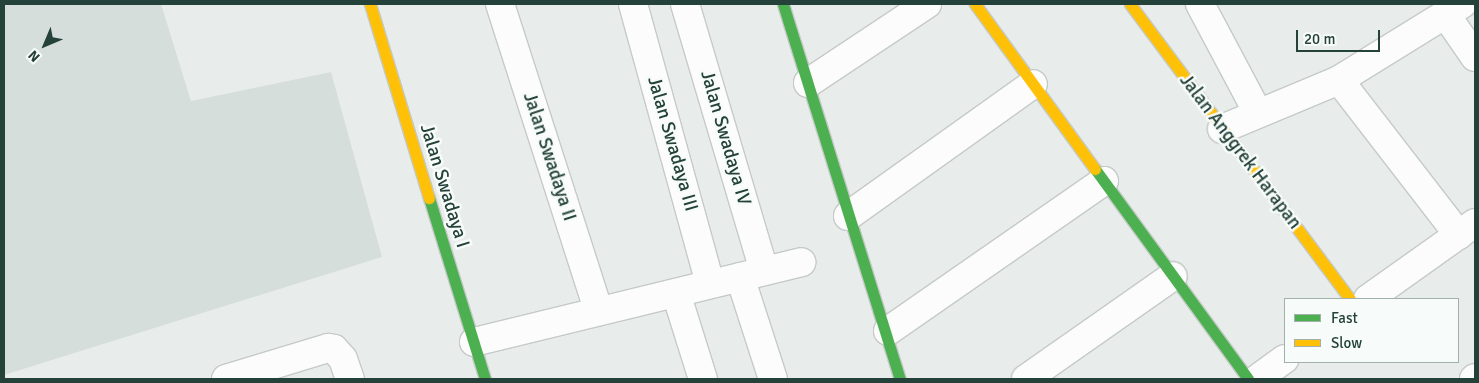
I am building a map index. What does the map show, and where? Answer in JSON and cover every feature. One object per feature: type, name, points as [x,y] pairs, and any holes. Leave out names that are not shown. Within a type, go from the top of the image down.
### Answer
[{"type":"street","name":"Jalan Swadaya I","points":[[370,4],[485,379]]},
{"type":"street","name":"Jalan Swadaya II","points":[[500,4],[598,310]]},
{"type":"street","name":"Jalan Swadaya III","points":[[633,4],[710,284]]},
{"type":"street","name":"Jalan Swadaya IV","points":[[685,4],[752,274],[773,379]]},
{"type":"street","points":[[783,4],[848,216],[888,331],[900,379]]},
{"type":"street","points":[[808,83],[927,4]]},
{"type":"street","points":[[975,4],[1248,379]]},
{"type":"street","name":"Jalan Anggrek Harapan","points":[[1130,4],[1349,298]]},
{"type":"street","points":[[1200,4],[1258,113]]},
{"type":"street","points":[[1222,129],[1339,80],[1454,9],[1475,57]]},
{"type":"street","points":[[1339,80],[1467,229],[1369,298]]},
{"type":"street","points":[[848,216],[1033,84]]},
{"type":"street","points":[[888,331],[1104,181]]},
{"type":"street","points":[[474,342],[598,310],[801,262]]},
{"type":"street","points":[[1026,379],[1173,276]]},
{"type":"street","points":[[676,293],[702,379]]},
{"type":"street","points":[[226,379],[328,348],[339,353],[350,379]]},
{"type":"street","points":[[1257,379],[1284,360]]},
{"type":"shaded area","points":[[4,4],[161,4],[191,101],[331,72],[382,257],[4,375]]},
{"type":"traffic: fast","points":[[783,4],[900,379]]},
{"type":"traffic: fast","points":[[1095,169],[1248,379]]},
{"type":"traffic: fast","points":[[429,198],[485,379]]},
{"type":"traffic: slow","points":[[370,4],[429,198]]},
{"type":"traffic: slow","points":[[975,4],[1095,169]]},
{"type":"traffic: slow","points":[[1130,4],[1349,298]]}]
